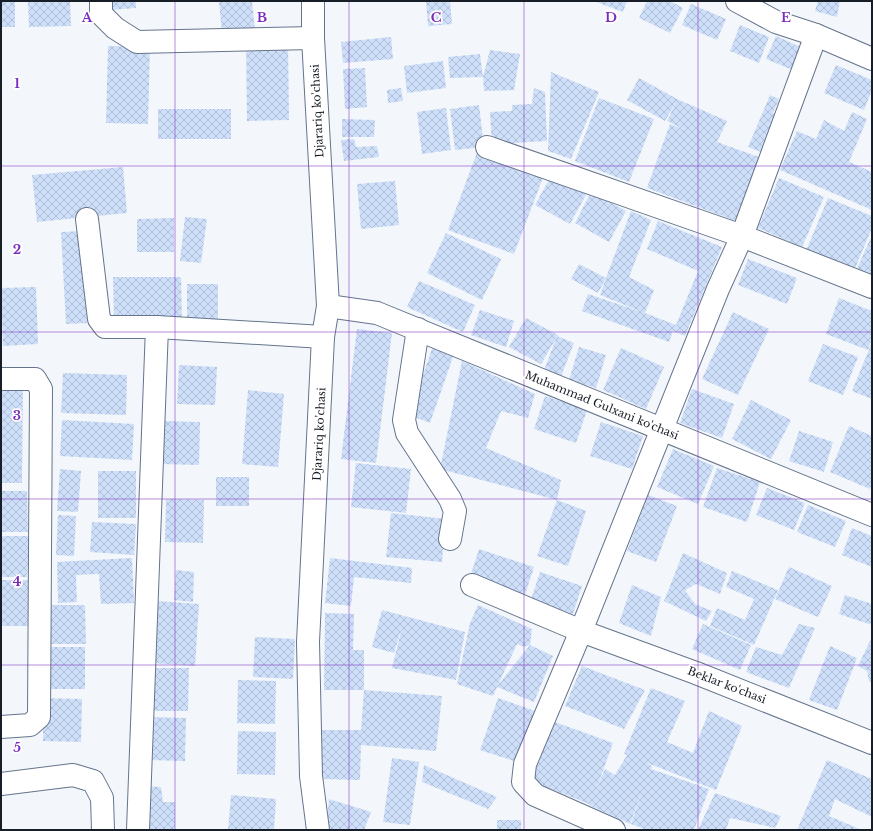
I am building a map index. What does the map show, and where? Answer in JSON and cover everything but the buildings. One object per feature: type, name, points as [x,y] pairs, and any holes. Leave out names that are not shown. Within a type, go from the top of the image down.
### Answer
[{"type":"street","points":[[101,1],[102,14],[115,28],[137,42],[313,38]]},
{"type":"street","name":"Djarariq ko'chasi","points":[[313,1],[313,38],[328,306],[324,337],[308,642],[311,776],[318,830]]},
{"type":"street","points":[[737,1],[776,22],[816,35],[872,59]]},
{"type":"street","points":[[614,830],[535,795],[523,782],[525,764],[581,631],[661,429],[742,236],[816,35]]},
{"type":"street","points":[[487,147],[742,236],[872,287]]},
{"type":"street","points":[[87,219],[99,319],[105,327],[157,327],[324,337]]},
{"type":"street","name":"Muhammad Gulxani ko'chasi","points":[[328,306],[377,313],[872,515]]},
{"type":"street","points":[[138,830],[157,327]]},
{"type":"street","points":[[418,330],[404,420],[407,433],[450,499],[454,511],[450,539]]},
{"type":"street","points":[[1,378],[35,379],[41,389],[39,717],[30,725],[1,727]]},
{"type":"street","name":"Beklar ko'chasi","points":[[472,585],[581,631],[696,672],[872,743]]},
{"type":"street","points":[[1,784],[73,775],[93,781],[102,798],[103,830]]}]
